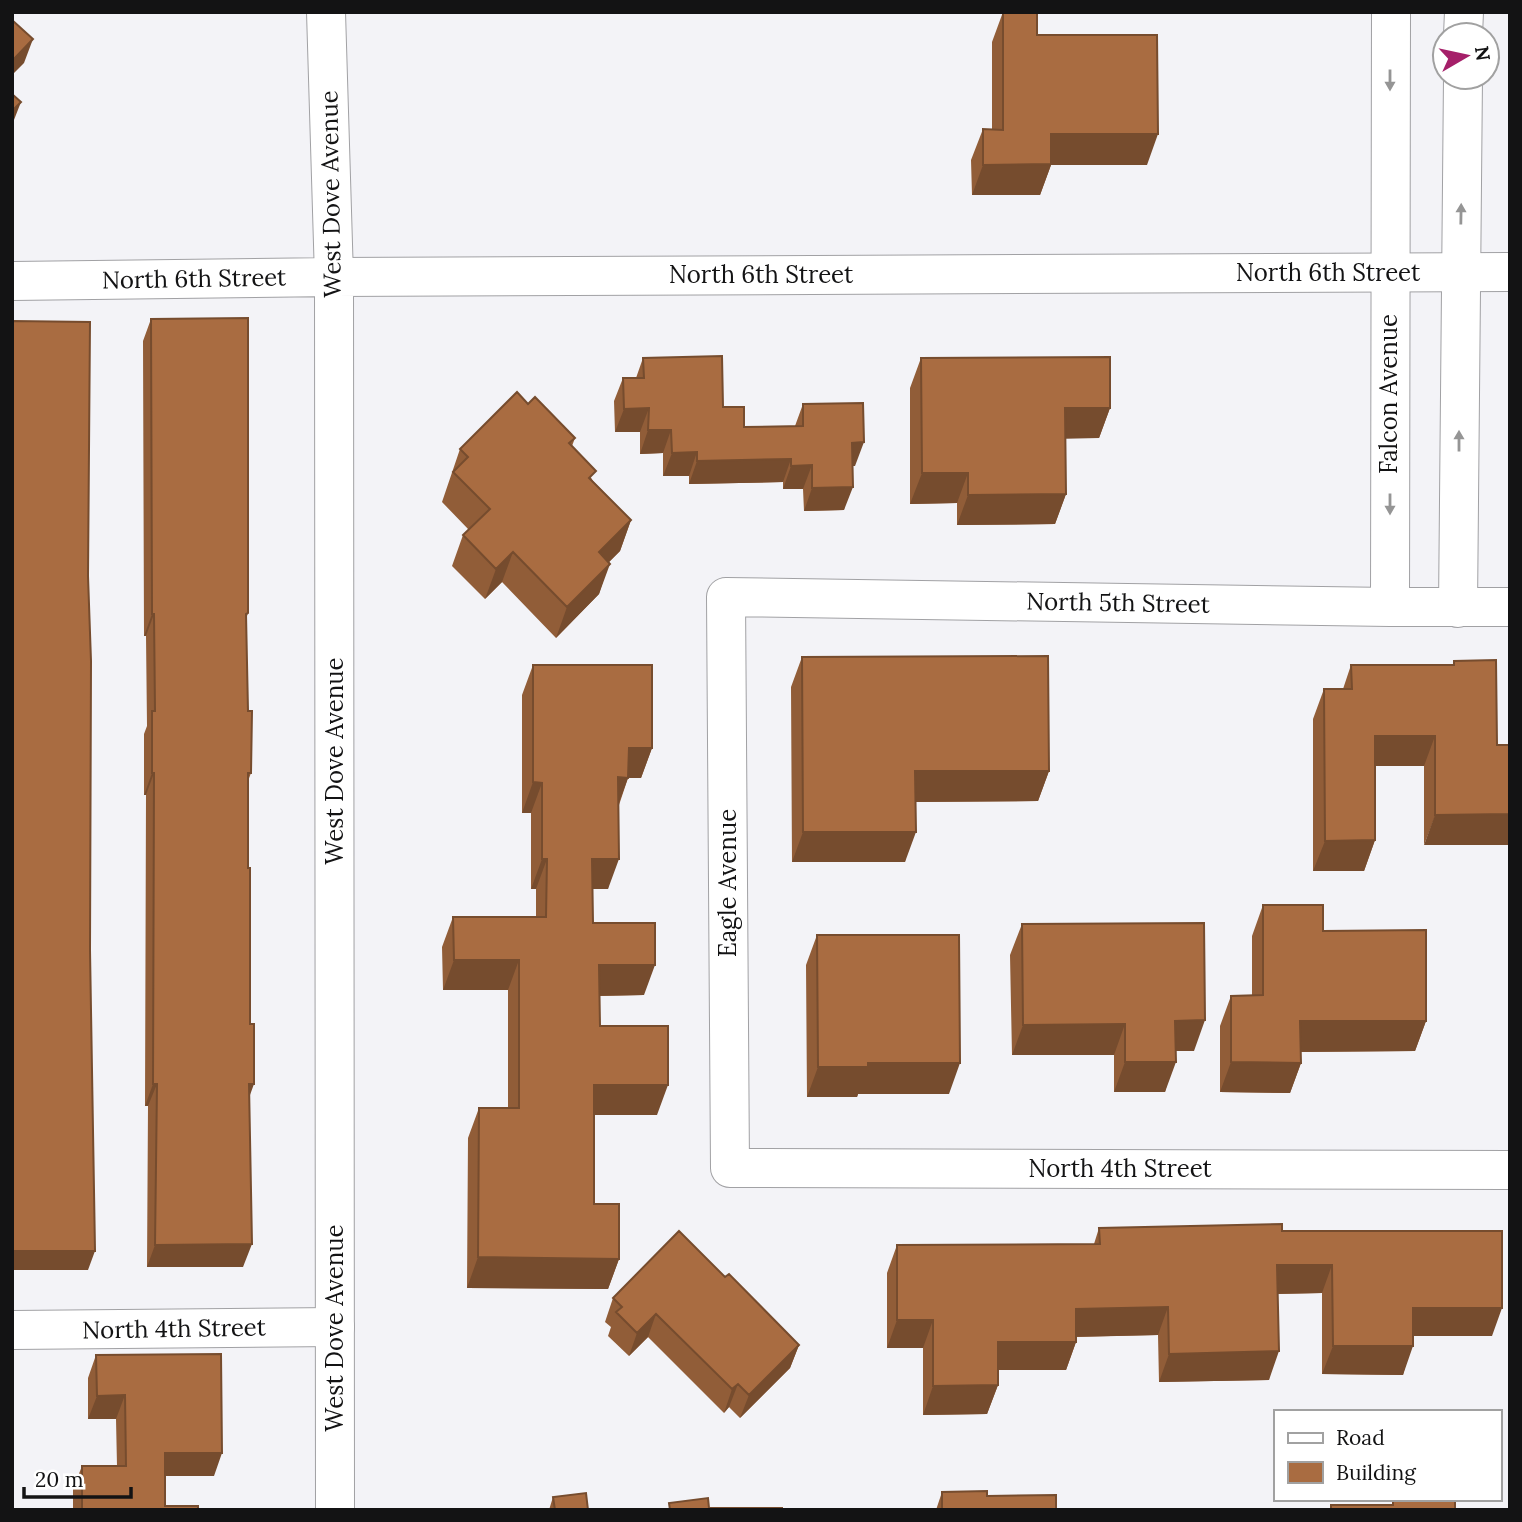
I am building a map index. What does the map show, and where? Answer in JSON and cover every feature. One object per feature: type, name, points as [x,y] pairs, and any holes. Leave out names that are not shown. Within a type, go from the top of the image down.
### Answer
[{"type":"street","name":"West Dove Avenue","points":[[326,12],[334,277],[335,1510]]},
{"type":"street","name":"Falcon Avenue","points":[[1390,607],[1391,12]]},
{"type":"street","points":[[1458,608],[1463,91]]},
{"type":"street","name":"North 6th Street","points":[[12,281],[1510,272]]},
{"type":"street","name":"North 5th Street","points":[[726,597],[1510,607]]},
{"type":"street","name":"Eagle Avenue","points":[[726,597],[730,1168]]},
{"type":"street","name":"North 4th Street","points":[[730,1168],[1510,1171]]},
{"type":"street","name":"North 4th Street","points":[[12,1330],[335,1327]]},
{"type":"building","points":[[1003,12],[1037,12],[1037,35],[1157,35],[1158,134],[1051,134],[1051,164],[983,165],[983,129],[1003,130]]},
{"type":"building","points":[[12,20],[33,39],[12,61]]},
{"type":"building","points":[[12,94],[21,102],[12,111]]},
{"type":"building","points":[[248,318],[246,614],[248,711],[252,711],[251,773],[248,773],[248,868],[250,1024],[254,1024],[254,1084],[249,1084],[252,1244],[155,1245],[157,1084],[153,1084],[152,711],[155,711],[151,319]]},
{"type":"building","points":[[12,321],[90,322],[90,950],[95,1251],[12,1251]]},
{"type":"building","points":[[722,356],[723,407],[744,407],[744,427],[803,426],[803,404],[863,403],[864,442],[852,443],[853,487],[812,488],[812,465],[791,466],[791,459],[697,461],[697,452],[672,453],[671,430],[648,430],[649,408],[624,409],[623,378],[644,378],[643,358]]},
{"type":"building","points":[[1110,357],[1110,408],[1065,408],[1066,494],[968,495],[968,473],[922,473],[921,358]]},
{"type":"building","points":[[517,392],[528,404],[535,397],[575,438],[569,443],[596,471],[589,478],[631,520],[599,552],[610,564],[567,607],[513,552],[496,569],[463,535],[490,509],[453,472],[468,457],[460,449]]},
{"type":"building","points":[[1048,656],[1049,771],[915,771],[916,832],[803,832],[802,657]]},
{"type":"building","points":[[1496,660],[1497,745],[1510,745],[1510,814],[1435,815],[1435,736],[1375,736],[1375,840],[1325,841],[1324,689],[1352,689],[1351,665],[1454,665],[1454,661]]},
{"type":"building","points":[[533,665],[652,665],[652,748],[629,748],[628,778],[618,777],[619,859],[592,859],[593,923],[655,923],[655,965],[599,965],[600,1026],[668,1026],[668,1085],[594,1085],[594,1204],[619,1204],[619,1259],[478,1257],[479,1108],[519,1108],[519,960],[454,960],[453,917],[546,917],[547,859],[542,859],[542,783],[533,782]]},
{"type":"building","points":[[1263,905],[1323,905],[1323,931],[1426,930],[1426,1021],[1300,1021],[1301,1063],[1231,1062],[1231,996],[1263,995]]},
{"type":"building","points":[[1204,923],[1205,1020],[1175,1021],[1176,1062],[1125,1062],[1125,1024],[1023,1025],[1022,924]]},
{"type":"building","points":[[817,935],[959,935],[960,1063],[868,1063],[868,1067],[818,1067]]},
{"type":"building","points":[[1282,1224],[1282,1231],[1502,1231],[1502,1308],[1413,1308],[1413,1346],[1333,1346],[1332,1265],[1277,1265],[1279,1351],[1169,1354],[1168,1307],[1076,1309],[1076,1342],[998,1342],[998,1385],[933,1386],[933,1320],[897,1320],[897,1245],[1100,1244],[1099,1228]]},
{"type":"building","points":[[679,1231],[725,1277],[729,1274],[799,1345],[749,1395],[738,1384],[732,1389],[656,1314],[637,1333],[616,1312],[622,1307],[613,1298]]},
{"type":"building","points":[[221,1354],[222,1453],[165,1453],[165,1506],[198,1506],[198,1510],[82,1510],[82,1466],[126,1466],[125,1395],[97,1396],[96,1355]]},
{"type":"building","points":[[987,1491],[987,1496],[1056,1495],[1056,1510],[942,1510],[942,1492]]},
{"type":"building","points":[[586,1493],[588,1510],[555,1510],[553,1497]]},
{"type":"building","points":[[708,1498],[709,1508],[782,1510],[670,1510],[669,1503]]},
{"type":"building","points":[[1393,1501],[1455,1501],[1455,1510],[1331,1510],[1331,1505],[1393,1505]]},
{"type":"building","points":[[1249,1509],[1249,1510],[1128,1510]]}]
